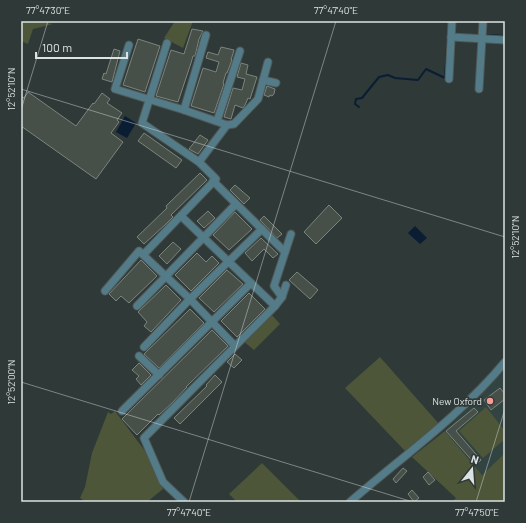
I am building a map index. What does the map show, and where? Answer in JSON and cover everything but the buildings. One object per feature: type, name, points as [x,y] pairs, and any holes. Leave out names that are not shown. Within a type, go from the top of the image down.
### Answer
[{"type":"street","points":[[449,79],[452,21]]},
{"type":"street","points":[[479,89],[482,21]]},
{"type":"street","points":[[184,110],[206,35]]},
{"type":"street","points":[[451,37],[505,40]]},
{"type":"street","points":[[144,254],[216,179],[199,162],[142,123],[167,43]]},
{"type":"street","points":[[129,45],[115,89],[227,125],[234,124],[258,99],[268,62]]},
{"type":"street","points":[[217,121],[240,51]]},
{"type":"street","points":[[263,80],[276,83]]},
{"type":"street","points":[[199,162],[227,125]]},
{"type":"street","points":[[213,182],[285,252]]},
{"type":"street","points":[[136,306],[236,204]]},
{"type":"street","points":[[180,216],[275,306]]},
{"type":"street","points":[[144,348],[190,299],[262,229]]},
{"type":"street","points":[[282,297],[274,286],[291,234]]},
{"type":"street","points":[[105,291],[139,251],[144,254],[190,299],[234,345]]},
{"type":"street","points":[[122,412],[213,322],[251,282]]},
{"type":"street","points":[[184,502],[163,482],[144,438],[234,345],[275,306],[282,297],[286,285]]},
{"type":"street","points":[[139,356],[160,375]]},
{"type":"street","points":[[350,502],[442,427],[505,362]]},
{"type":"shaded area","name":"New Oxford","points":[[505,370],[505,453],[482,475],[445,431]]},
{"type":"green space","points":[[21,21],[35,21],[53,24],[33,29],[28,44],[21,41]]},
{"type":"green space","points":[[175,21],[193,21],[183,48],[164,38]]},
{"type":"green space","points":[[271,314],[280,324],[254,350],[243,341]]},
{"type":"green space","points":[[380,357],[440,425],[406,452],[345,388]]},
{"type":"green space","points":[[486,407],[505,431],[505,439],[483,458],[459,431]]},
{"type":"green space","points":[[115,411],[145,451],[163,489],[147,502],[86,502],[80,498],[85,487],[92,453],[108,412],[111,414]]},
{"type":"green space","points":[[445,431],[482,475],[505,453],[505,502],[452,502],[456,498],[412,457]]},
{"type":"green space","points":[[262,463],[301,502],[237,502],[229,494]]},
{"type":"water","points":[[125,116],[136,123],[127,138],[116,132]]},
{"type":"water","points":[[415,226],[427,238],[420,244],[408,233]]},
{"type":"waterway","points":[[359,107],[355,104],[356,99],[362,98],[379,77],[388,75],[395,78],[418,80],[426,69],[445,78],[448,33]]},
{"type":"waterway","points":[[486,35],[505,36]]},
{"type":"place","name":"New Oxford","points":[[490,401]]}]
